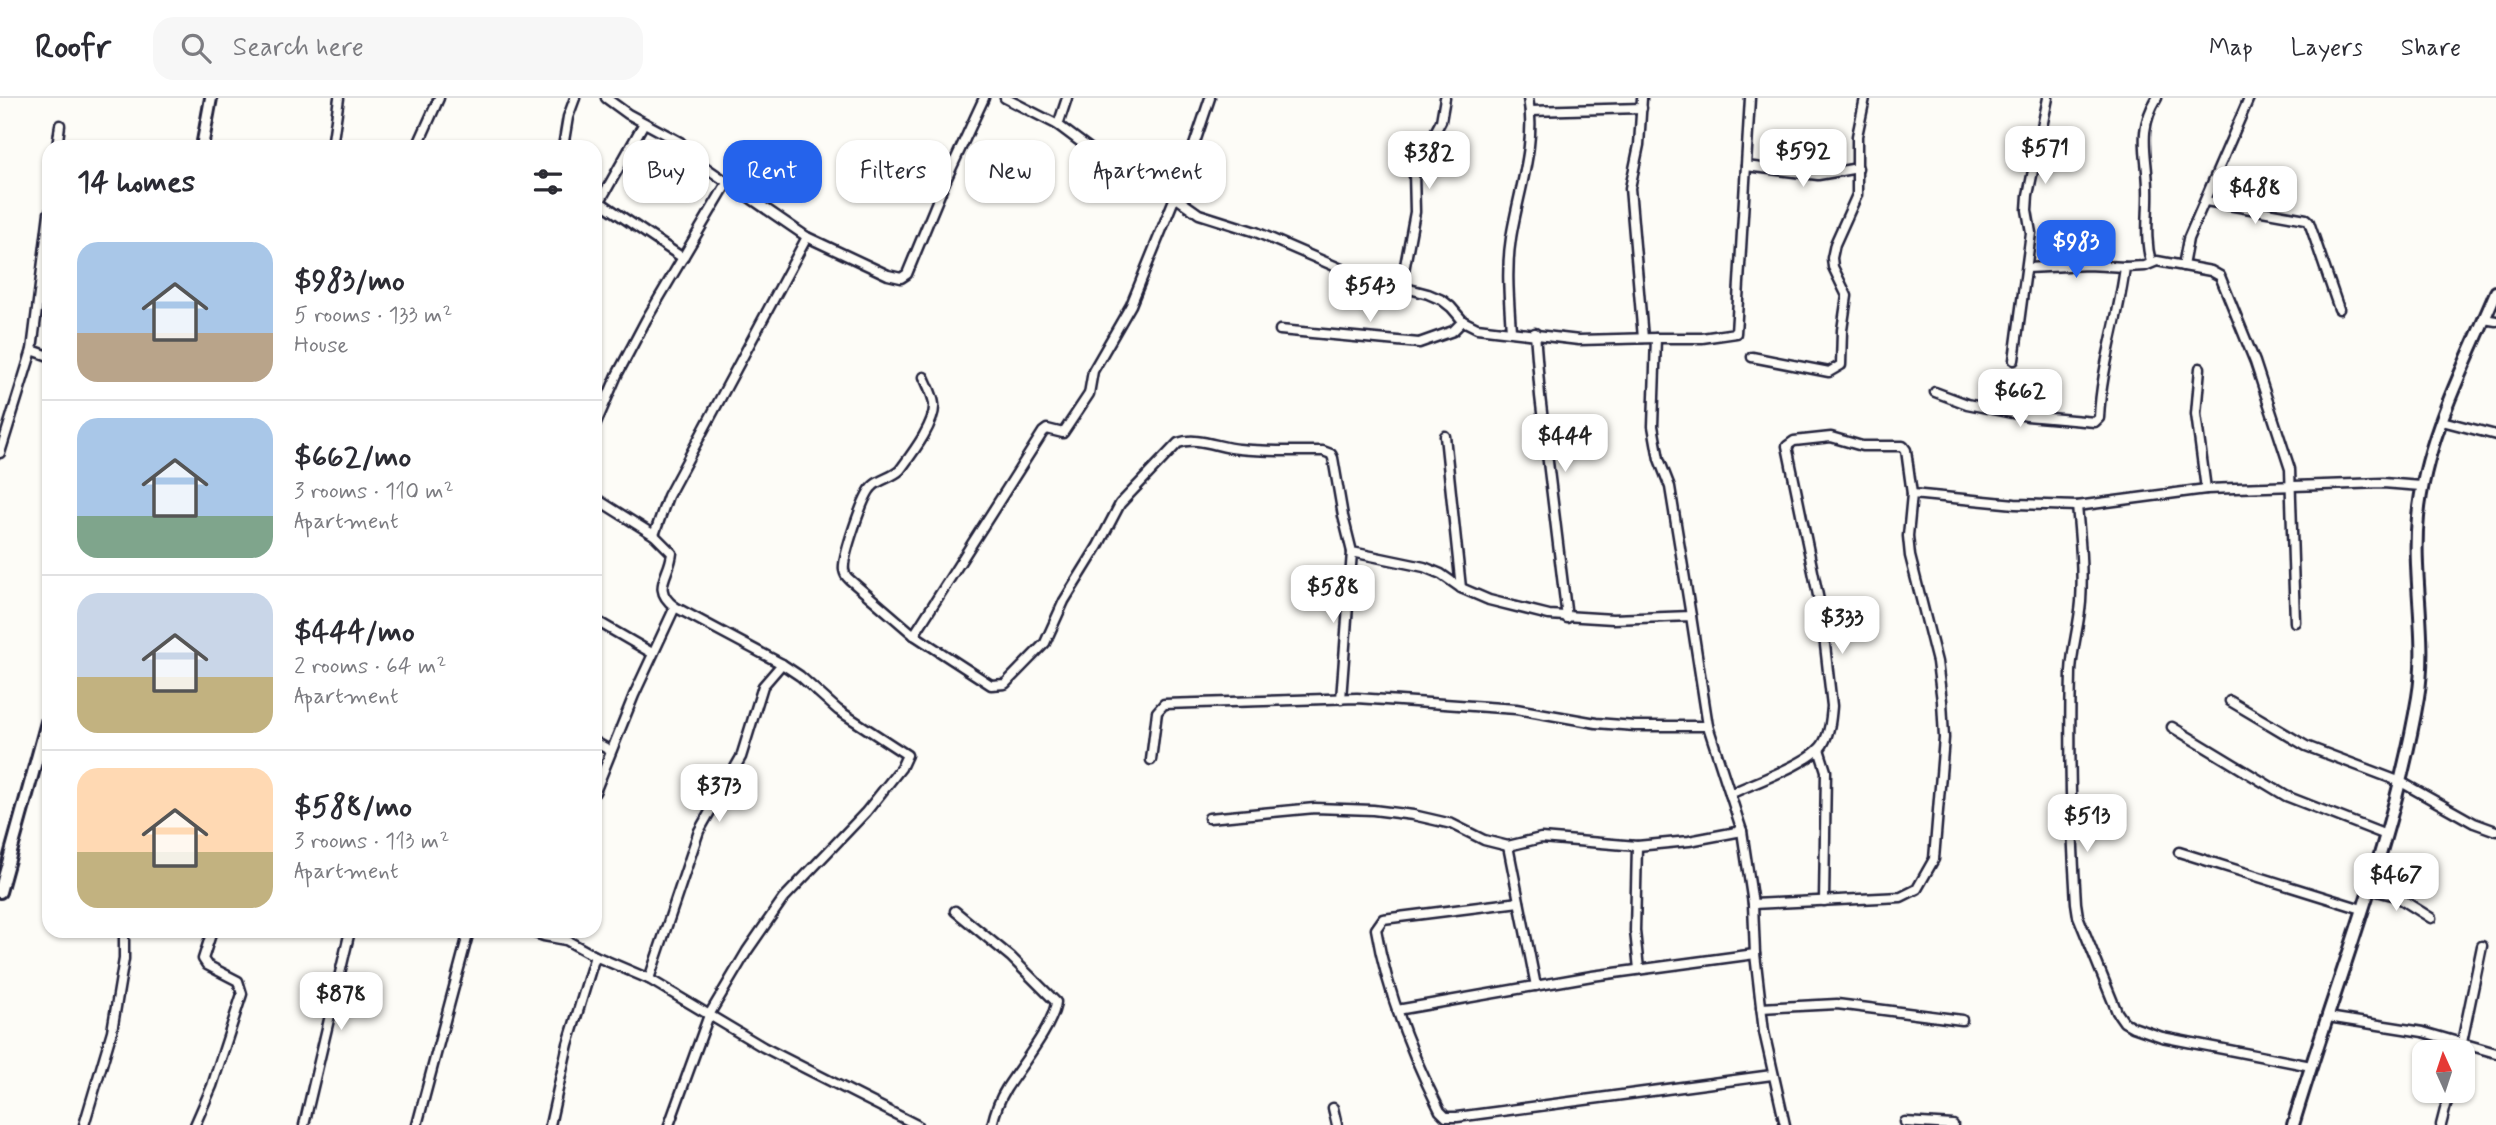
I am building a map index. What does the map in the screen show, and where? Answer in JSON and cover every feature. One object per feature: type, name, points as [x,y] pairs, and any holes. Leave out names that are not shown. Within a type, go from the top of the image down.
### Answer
[{"type":"street","points":[[203,140],[211,98]]},
{"type":"street","points":[[333,140],[339,98]]},
{"type":"street","points":[[420,140],[439,98]]},
{"type":"street","points":[[564,140],[575,98]]},
{"type":"street","points":[[606,98],[680,142],[694,158],[723,180]]},
{"type":"street","points":[[757,203],[807,237],[895,278],[907,274],[984,98]]},
{"type":"street","points":[[1005,98],[1058,125],[1078,140]]},
{"type":"street","points":[[1058,125],[1067,98]]},
{"type":"street","points":[[1196,140],[1210,98]]},
{"type":"street","points":[[1401,287],[1415,212],[1414,172],[1441,121],[1445,98]]},
{"type":"street","points":[[1511,331],[1508,266],[1531,129],[1528,98]]},
{"type":"street","points":[[1642,98],[1639,145],[1630,188],[1643,338]]},
{"type":"street","points":[[1183,203],[1199,214],[1256,232],[1353,274],[1441,300],[1451,307],[1456,316],[1476,328],[1580,340],[1702,338],[1737,333],[1750,98]]},
{"type":"street","points":[[1752,357],[1829,372],[1841,365],[1847,296],[1833,267],[1832,258],[1835,244],[1857,195],[1857,136],[1864,98]]},
{"type":"street","points":[[2014,360],[2031,233],[2027,210],[2028,195],[2048,98]]},
{"type":"street","points":[[2151,262],[2146,225],[2148,186],[2144,132],[2149,111],[2157,98]]},
{"type":"street","points":[[2183,266],[2189,239],[2249,98]]},
{"type":"street","points":[[1530,111],[1642,108]]},
{"type":"street","points":[[602,197],[644,123]]},
{"type":"street","points":[[58,140],[60,125]]},
{"type":"street","points":[[1746,166],[1818,175],[1858,167]]},
{"type":"street","points":[[602,411],[635,342],[723,190]]},
{"type":"street","points":[[2206,201],[2306,219],[2339,309]]},
{"type":"street","points":[[914,635],[1043,432],[1047,429],[1063,433],[1089,394],[1093,372],[1131,305],[1173,203]]},
{"type":"street","points":[[602,209],[683,258]]},
{"type":"street","points":[[654,535],[668,496],[807,237]]},
{"type":"street","points":[[2027,268],[2145,266],[2157,261],[2211,271],[2220,276],[2255,362],[2285,450],[2292,486],[2295,622]]},
{"type":"street","points":[[1935,392],[1967,404],[2027,416],[2095,422],[2099,418],[2103,380],[2121,303],[2125,267]]},
{"type":"street","points":[[0,453],[32,350],[42,269]]},
{"type":"street","points":[[2294,1125],[2386,835],[2401,782],[2419,694],[2416,546],[2421,486],[2442,421],[2490,320],[2496,292]]},
{"type":"street","points":[[1280,330],[1419,343],[1453,331],[1463,321]]},
{"type":"street","points":[[1535,333],[1567,618]]},
{"type":"street","points":[[1656,338],[1653,426],[1659,459],[1670,487],[1708,726],[1742,831],[1753,904],[1761,1008],[1772,1075],[1784,1125]]},
{"type":"street","points":[[32,350],[42,354]]},
{"type":"street","points":[[2200,368],[2196,414],[2206,489]]},
{"type":"street","points":[[924,377],[934,402],[930,423],[900,470],[878,482],[869,491],[851,534],[843,567],[849,579],[914,635],[991,685],[1005,684],[1045,643],[1064,601],[1120,504],[1178,443],[1200,441],[1235,449],[1324,451],[1333,458],[1352,552],[1341,698]]},
{"type":"street","points":[[2442,421],[2496,435]]},
{"type":"street","points":[[1445,436],[1461,587]]},
{"type":"street","points":[[1730,793],[1809,758],[1819,749],[1828,734],[1832,706],[1827,648],[1787,446],[1794,441],[1826,437],[1862,446],[1903,446],[1906,450],[1912,494],[1910,556],[1932,635],[1942,701],[1944,738],[1934,859],[1917,889],[1901,897],[1753,904]]},
{"type":"street","points":[[1912,494],[2015,504],[2077,506],[2206,489],[2383,483],[2421,486]]},
{"type":"street","points":[[602,502],[654,535],[672,553],[662,584],[664,595],[675,607],[782,664],[800,676],[838,710],[907,755],[901,768],[866,812],[783,899],[747,951],[709,1015],[669,1125]]},
{"type":"street","points":[[2077,506],[2081,604],[2071,673],[2070,815],[2076,902],[2078,916],[2117,1012],[2133,1027],[2162,1037],[2311,1066]]},
{"type":"street","points":[[1352,552],[1424,567],[1461,587],[1506,606],[1567,618],[1690,617]]},
{"type":"street","points":[[602,774],[652,653],[675,607]]},
{"type":"street","points":[[602,624],[652,653]]},
{"type":"street","points":[[649,979],[699,831],[741,757],[763,686],[782,664]]},
{"type":"street","points":[[1151,761],[1157,712],[1164,704],[1341,698],[1516,709],[1596,723],[1635,726],[1708,726]]},
{"type":"street","points":[[2230,701],[2306,746],[2401,782],[2474,823],[2496,831]]},
{"type":"street","points":[[2172,727],[2286,796],[2386,835]]},
{"type":"street","points":[[0,892],[42,740]]},
{"type":"street","points":[[602,746],[611,751]]},
{"type":"street","points":[[1819,749],[1826,771],[1824,901]]},
{"type":"street","points":[[1209,818],[1315,808],[1373,810],[1452,824],[1484,839],[1508,846],[1541,838],[1637,846],[1689,841],[1742,831]]},
{"type":"street","points":[[1508,846],[1536,986]]},
{"type":"street","points":[[1637,846],[1635,931],[1639,970]]},
{"type":"street","points":[[2179,852],[2362,909]]},
{"type":"street","points":[[2369,889],[2396,896],[2431,918]]},
{"type":"street","points":[[1519,902],[1383,919],[1376,929],[1382,965],[1397,1010],[1428,1087],[1440,1111],[1446,1116],[1457,1117],[1772,1075]]},
{"type":"street","points":[[955,911],[1011,957],[1051,994],[1056,1002],[1055,1011],[1005,1090],[992,1125]]},
{"type":"street","points":[[84,1125],[112,1031],[124,959],[124,938]]},
{"type":"street","points":[[195,1125],[212,1086],[242,994],[237,981],[207,965],[203,959],[210,938]]},
{"type":"street","points":[[304,1125],[348,938]]},
{"type":"street","points":[[417,1125],[468,938]]},
{"type":"street","points":[[559,938],[649,979],[763,1047],[917,1125]]},
{"type":"street","points":[[2463,1040],[2482,946]]},
{"type":"street","points":[[1397,1010],[1536,986],[1755,954]]},
{"type":"street","points":[[550,1125],[568,1044],[595,956]]},
{"type":"street","points":[[1761,1008],[1837,1004],[1962,1020]]},
{"type":"street","points":[[2328,1017],[2423,1032],[2442,1040]]},
{"type":"street","points":[[2475,1050],[2496,1053]]},
{"type":"street","points":[[2441,1125],[2447,1103]]},
{"type":"street","points":[[1333,1108],[1337,1125]]},
{"type":"street","points":[[1905,1122],[1953,1125]]}]
